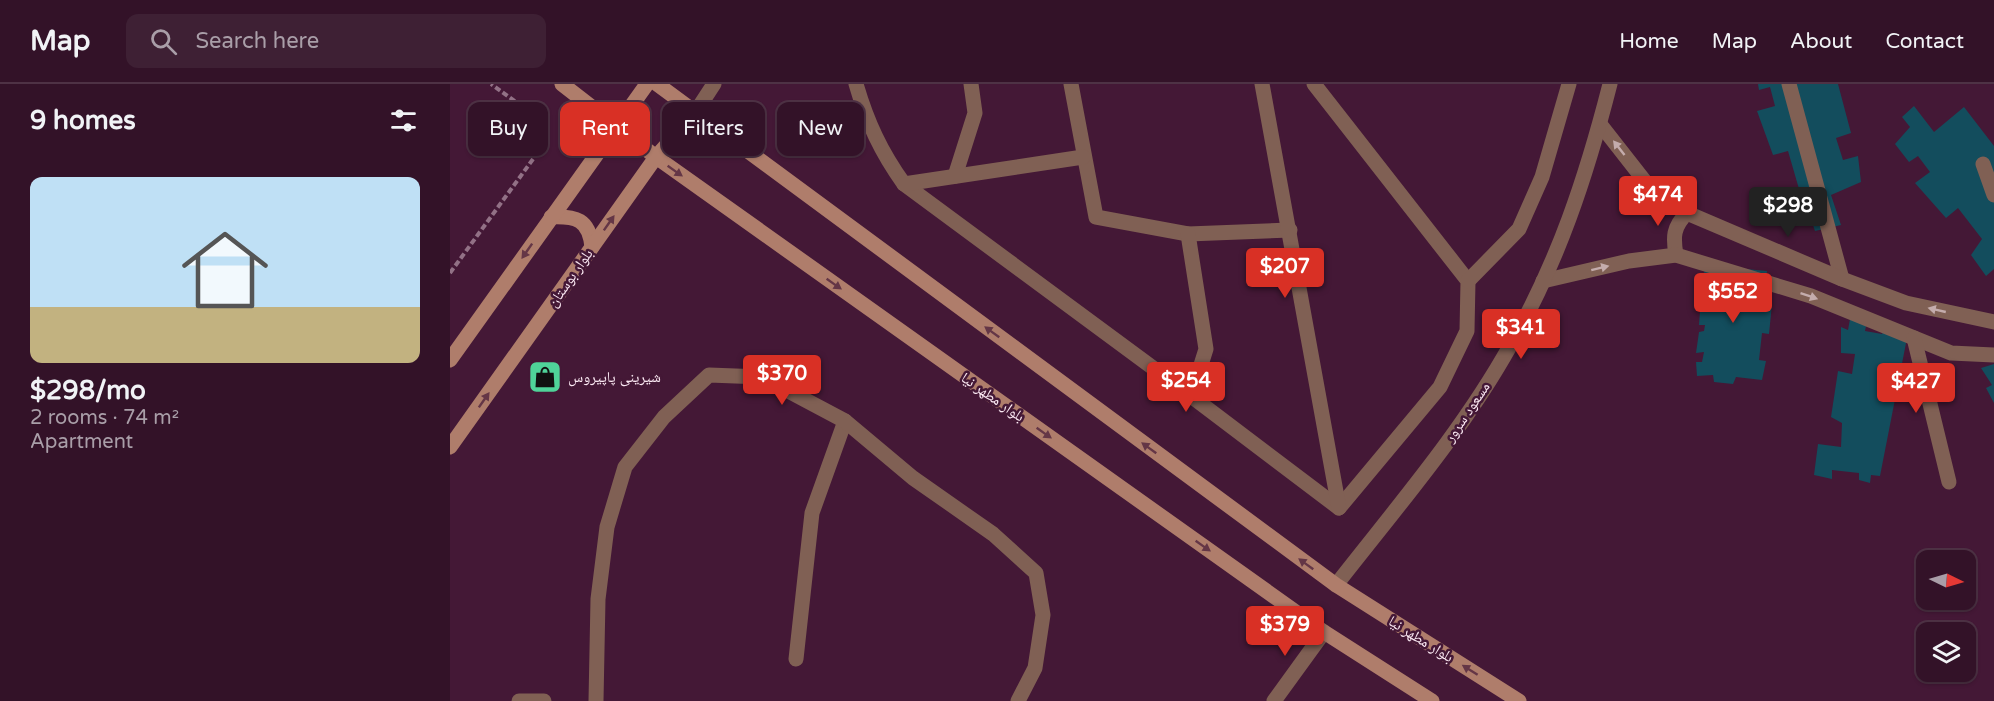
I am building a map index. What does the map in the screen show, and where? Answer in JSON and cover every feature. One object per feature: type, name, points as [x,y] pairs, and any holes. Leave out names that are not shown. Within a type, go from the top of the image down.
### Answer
[{"type":"main road","name":"بلوار مطهر نیا","points":[[562,84],[586,102]]},
{"type":"main road","points":[[633,102],[647,84]]},
{"type":"main road","name":"بلوار مطهر نیا","points":[[657,84],[681,102]]},
{"type":"main road","name":"بلوار بوستان","points":[[450,447],[662,150]]},
{"type":"main road","name":"بلوار مطهر نیا","points":[[650,152],[1324,632],[1432,701]]},
{"type":"main road","points":[[450,360],[594,156]]},
{"type":"main road","name":"بلوار مطهر نیا","points":[[753,156],[1336,585],[1519,701]]},
{"type":"main road","points":[[551,217],[570,217],[583,223],[590,233],[592,247]]},
{"type":"street","points":[[702,102],[714,84]]},
{"type":"street","points":[[856,84],[867,122],[882,154],[904,184],[1339,508]]},
{"type":"street","points":[[955,176],[975,112],[971,84]]},
{"type":"street","points":[[1071,84],[1096,217],[1188,234],[1290,230]]},
{"type":"street","points":[[1262,84],[1339,508]]},
{"type":"street","points":[[1314,84],[1468,281],[1467,331],[1440,387],[1339,508]]},
{"type":"street","points":[[1468,281],[1519,229],[1542,177],[1569,84]]},
{"type":"street","name":"مسعود سرور","points":[[1336,585],[1446,444],[1509,348],[1543,282],[1575,209],[1610,84]]},
{"type":"street","points":[[1789,84],[1842,279]]},
{"type":"street","points":[[1600,124],[1647,184],[1687,213],[1842,279],[1906,303],[1994,322]]},
{"type":"street","points":[[904,184],[1083,157]]},
{"type":"street","points":[[1983,164],[1994,195]]},
{"type":"street","points":[[1676,255],[1673,237],[1677,224],[1687,213]]},
{"type":"street","points":[[1187,393],[1200,368],[1206,349],[1188,234]]},
{"type":"street","points":[[1543,282],[1629,261],[1676,255],[1811,296],[1951,353],[1994,355]]},
{"type":"street","points":[[1914,338],[1949,482]]},
{"type":"street","points":[[596,701],[598,599],[607,526],[625,467],[664,417],[710,375],[762,377],[845,421],[913,478],[993,534],[1036,573],[1043,615],[1035,668],[1018,701]]},
{"type":"street","points":[[796,659],[812,513],[845,421]]},
{"type":"street","points":[[1274,701],[1324,632]]},
{"type":"street","points":[[519,701],[544,701]]},
{"type":"path","points":[[450,273],[536,155],[527,110],[491,84]]},
{"type":"building","points":[[1758,84],[1838,84],[1851,133],[1836,138],[1843,160],[1858,156],[1861,182],[1831,195],[1841,225],[1815,231],[1810,216],[1789,224],[1782,199],[1799,189],[1788,151],[1773,155],[1757,111],[1775,106],[1770,87],[1759,90]]},
{"type":"building","points":[[1914,106],[1934,132],[1964,107],[1994,146],[1994,269],[1986,276],[1971,255],[1982,239],[1958,208],[1946,218],[1915,183],[1930,172],[1918,156],[1909,162],[1895,144],[1910,127],[1902,117]]},
{"type":"building","points":[[1703,265],[1767,271],[1763,305],[1772,304],[1769,334],[1762,333],[1759,360],[1766,361],[1762,380],[1736,377],[1733,384],[1714,382],[1713,375],[1697,376],[1696,362],[1702,362],[1704,352],[1696,353],[1699,332],[1704,331],[1705,325],[1699,325],[1700,311],[1706,312],[1708,302],[1700,305],[1699,285],[1706,284]]},
{"type":"building","points":[[1850,319],[1867,321],[1865,331],[1882,334],[1884,329],[1907,338],[1880,476],[1871,475],[1870,483],[1859,480],[1859,473],[1832,470],[1832,479],[1814,475],[1818,444],[1841,447],[1842,423],[1831,417],[1838,371],[1852,374],[1855,354],[1841,353],[1841,327],[1848,330]]},
{"type":"building","points":[[1994,364],[1994,403],[1986,388],[1992,385],[1981,368]]},
{"type":"place","name":"شیرینی پاپیروس","points":[[545,377]]}]
